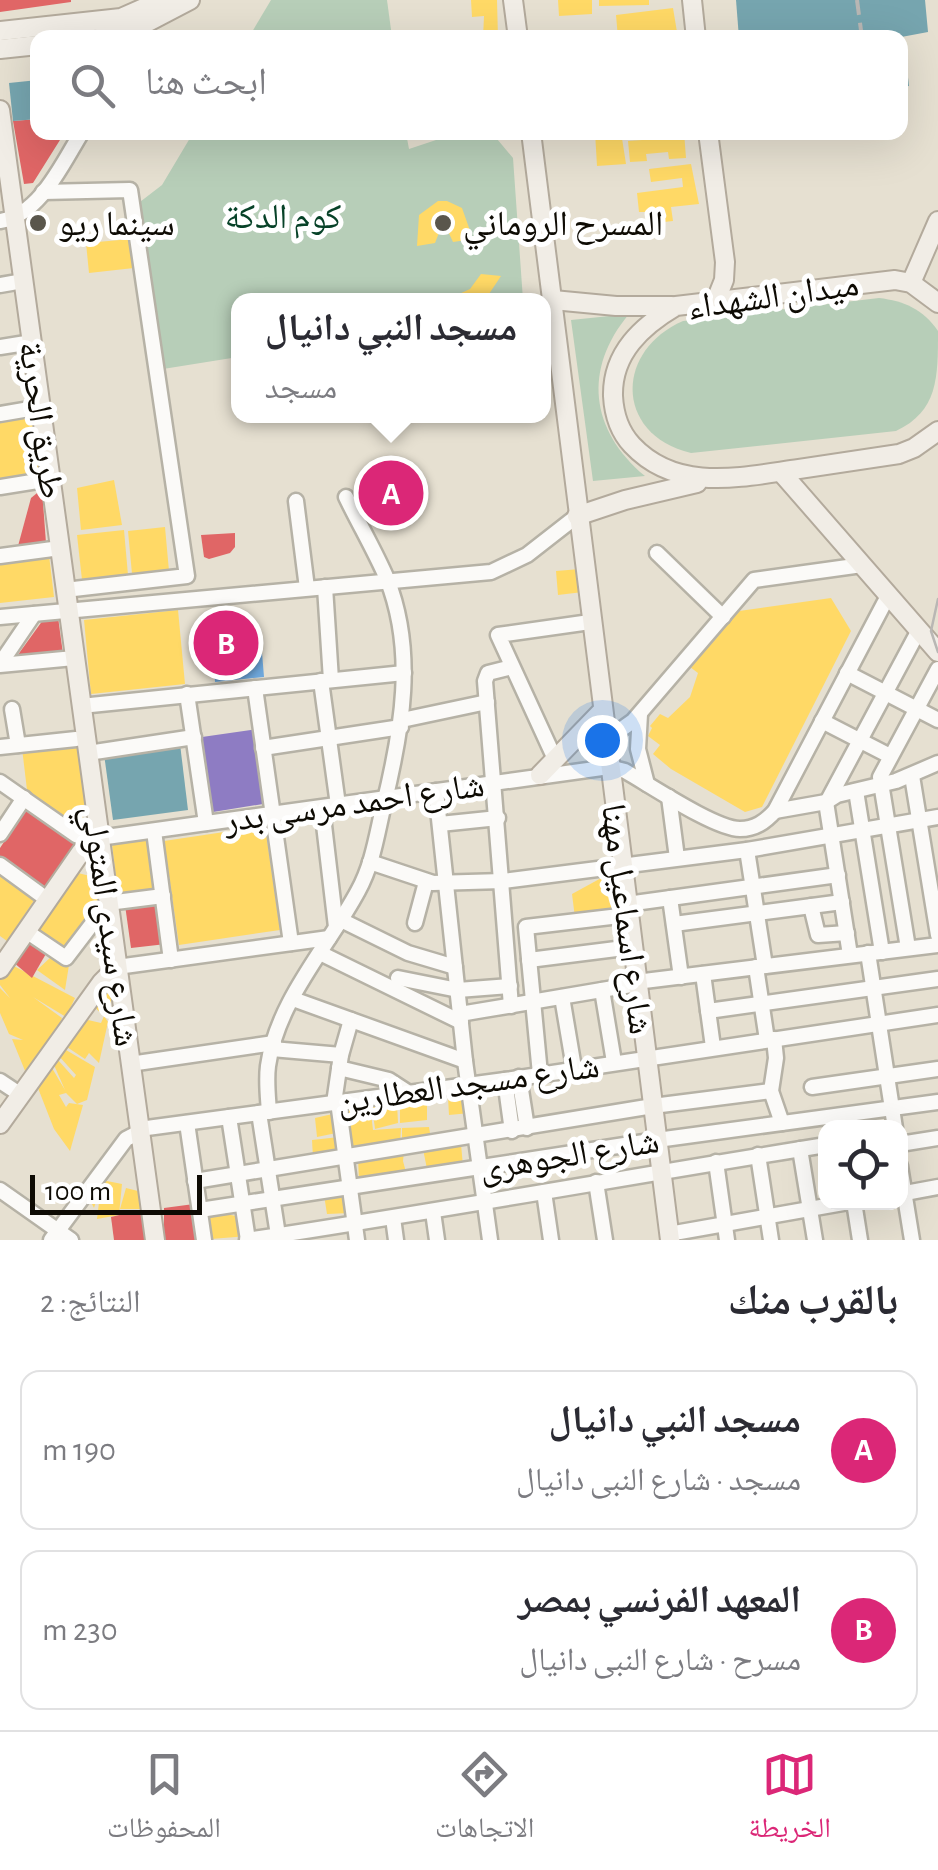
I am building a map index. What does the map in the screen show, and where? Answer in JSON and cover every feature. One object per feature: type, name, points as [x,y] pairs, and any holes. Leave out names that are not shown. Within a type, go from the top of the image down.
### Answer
[{"type":"main road","points":[[123,30],[158,4],[190,0]]},
{"type":"main road","points":[[513,0],[517,30]]},
{"type":"main road","points":[[692,0],[695,30]]},
{"type":"main road","points":[[0,31],[30,31]]},
{"type":"main road","points":[[0,50],[30,46]]},
{"type":"main road","name":"طريق الحرية","points":[[0,110],[8,220],[24,282],[68,612]]},
{"type":"main road","name":"شارع اسماعيل مهنا","points":[[532,140],[670,1237]]},
{"type":"main road","points":[[709,140],[725,262],[724,280],[716,300]]},
{"type":"main road","points":[[911,283],[938,221]]},
{"type":"main road","name":"ميدان الشهداء","points":[[938,303],[911,283],[895,280],[676,306],[656,318],[624,351],[614,382],[615,413],[622,433],[654,464],[680,476],[713,479],[899,454],[938,431]]},
{"type":"main road","points":[[553,300],[600,306],[676,306]]},
{"type":"main road","points":[[782,472],[938,652]]},
{"type":"main road","points":[[577,516],[713,479]]},
{"type":"main road","name":"شارع سيدى المتولي","points":[[68,612],[81,706],[82,746],[155,1240]]},
{"type":"main road","points":[[540,775],[602,712]]},
{"type":"main road","points":[[2,960],[81,852],[96,840]]},
{"type":"main road","points":[[0,1124],[102,982],[117,967]]},
{"type":"street","points":[[8,220],[43,192],[77,140]]},
{"type":"street","points":[[43,192],[130,190],[187,576],[65,590]]},
{"type":"street","points":[[0,285],[24,282]]},
{"type":"street","points":[[0,347],[32,342]]},
{"type":"street","points":[[0,414],[41,408]]},
{"type":"street","points":[[0,487],[50,479]]},
{"type":"street","points":[[278,1235],[264,1112],[267,1070],[292,999],[364,879],[402,724],[404,673],[387,580],[346,497]]},
{"type":"street","points":[[296,501],[307,588]]},
{"type":"street","points":[[0,617],[477,574],[527,555],[577,516]]},
{"type":"street","points":[[0,556],[60,548]]},
{"type":"street","points":[[657,552],[723,618]]},
{"type":"street","points":[[604,734],[619,731],[640,714],[754,580],[862,565]]},
{"type":"street","points":[[324,587],[335,929]]},
{"type":"street","points":[[609,767],[724,826],[756,826],[775,811],[888,596]]},
{"type":"street","points":[[0,665],[34,614]]},
{"type":"street","points":[[554,759],[498,635],[590,622]]},
{"type":"street","points":[[850,955],[827,802],[919,630]]},
{"type":"street","points":[[0,665],[74,658]]},
{"type":"street","points":[[511,1006],[487,702],[488,673],[512,667]]},
{"type":"street","points":[[908,948],[881,774],[938,669]]},
{"type":"street","points":[[81,706],[404,673]]},
{"type":"street","points":[[847,674],[938,720]]},
{"type":"street","points":[[255,688],[292,943]]},
{"type":"street","points":[[187,694],[206,824]]},
{"type":"street","points":[[263,748],[402,724],[487,702]]},
{"type":"street","points":[[12,709],[18,745]]},
{"type":"street","points":[[640,714],[638,749],[647,784]]},
{"type":"street","points":[[822,721],[890,756]]},
{"type":"street","points":[[0,747],[82,746],[194,737]]},
{"type":"street","points":[[775,811],[827,802],[837,795],[912,776],[938,763]]},
{"type":"street","name":"شارع احمد مرسى بدر","points":[[96,840],[609,767]]},
{"type":"street","points":[[320,953],[396,984],[461,1018],[636,983],[938,945],[934,886],[912,776]]},
{"type":"street","points":[[0,782],[76,834],[96,840]]},
{"type":"street","points":[[856,790],[875,952],[873,988],[893,1120]]},
{"type":"street","points":[[436,791],[465,1061],[490,1240]]},
{"type":"street","points":[[669,797],[677,858]]},
{"type":"street","points":[[0,834],[24,798]]},
{"type":"street","points":[[370,862],[426,882],[503,881],[754,848],[938,817]]},
{"type":"street","points":[[440,824],[498,818]]},
{"type":"street","points":[[756,826],[753,887],[761,1004],[776,1058],[771,1091],[782,1123]]},
{"type":"street","points":[[154,830],[171,960]]},
{"type":"street","points":[[0,865],[48,900]]},
{"type":"street","points":[[540,1074],[526,927],[628,910],[670,898],[838,875]]},
{"type":"street","points":[[414,923],[426,882]]},
{"type":"street","points":[[26,931],[66,958],[108,903],[162,896]]},
{"type":"street","points":[[670,898],[681,977]]},
{"type":"street","points":[[674,924],[842,902]]},
{"type":"street","points":[[811,906],[818,936],[847,933]]},
{"type":"street","points":[[117,967],[292,943],[335,929],[455,967]]},
{"type":"street","points":[[528,960],[632,947]]},
{"type":"street","points":[[396,984],[408,953]]},
{"type":"street","points":[[703,974],[713,1047]]},
{"type":"street","points":[[708,1011],[938,979]]},
{"type":"street","points":[[396,984],[458,990],[510,986]]},
{"type":"street","points":[[602,990],[614,1062]]},
{"type":"street","points":[[562,997],[574,1068]]},
{"type":"street","points":[[292,999],[465,1061]]},
{"type":"street","name":"شارع مسجد العطارين","points":[[140,1130],[938,1015]]},
{"type":"street","points":[[351,1020],[340,1062],[336,1103],[357,1240]]},
{"type":"street","points":[[130,1064],[273,1046],[340,1062],[389,1080],[409,1093]]},
{"type":"street","points":[[812,1087],[938,1069]]},
{"type":"street","points":[[512,1078],[520,1129]]},
{"type":"street","points":[[0,1080],[21,1095]]},
{"type":"street","points":[[195,1182],[653,1106],[771,1091]]},
{"type":"street","name":"شارع الجوهرى","points":[[200,1210],[657,1140],[938,1102]]},
{"type":"street","points":[[229,1117],[248,1240],[818,1147]]},
{"type":"street","points":[[186,1122],[204,1240]]},
{"type":"street","points":[[55,1237],[126,1139],[140,1130]]},
{"type":"street","points":[[908,1143],[938,1138]]},
{"type":"street","points":[[800,1150],[814,1240]]},
{"type":"street","points":[[758,1156],[771,1240]]},
{"type":"street","points":[[716,1162],[726,1232]]},
{"type":"street","points":[[596,1182],[604,1240]]},
{"type":"street","points":[[908,1192],[938,1187]]},
{"type":"street","points":[[0,1190],[55,1237]]},
{"type":"street","points":[[544,1192],[551,1240]]},
{"type":"street","points":[[0,1200],[55,1237],[71,1240]]},
{"type":"street","points":[[670,1237],[726,1232],[767,1217],[818,1208]]},
{"type":"street","points":[[854,1210],[860,1240]]},
{"type":"street","points":[[906,1210],[912,1240]]},
{"type":"street","points":[[433,1212],[437,1240]]},
{"type":"street","points":[[393,1218],[396,1240]]},
{"type":"green space","points":[[271,0],[387,0],[391,30],[253,30]]},
{"type":"green space","name":"كوم الدكة","points":[[189,140],[407,140],[409,149],[436,140],[498,140],[513,158],[523,293],[231,293],[231,358],[163,369],[136,205],[162,185]]},
{"type":"green space","points":[[879,298],[912,307],[938,331],[936,378],[928,403],[910,423],[896,431],[691,453],[666,443],[648,429],[637,411],[633,392],[635,371],[644,352],[660,335],[683,321]]},
{"type":"green space","points":[[629,314],[604,356],[599,398],[613,439],[645,476],[593,481],[571,320]]},
{"type":"building: سكن","points":[[471,0],[497,0],[498,30],[483,30],[484,16],[472,17]]},
{"type":"building: سكن","points":[[558,0],[592,0],[592,14],[559,16]]},
{"type":"building: سكن","points":[[599,0],[649,0],[649,5],[599,6]]},
{"type":"building: سكن","points":[[673,8],[677,30],[617,30],[616,15]]},
{"type":"building: سكن","points":[[595,140],[622,140],[626,164],[597,166]]},
{"type":"building: سكن","points":[[685,140],[686,158],[669,159],[668,152],[646,154],[647,161],[630,162],[628,141]]},
{"type":"building: سكن","points":[[691,164],[699,204],[671,207],[673,221],[646,224],[645,212],[639,212],[637,193],[683,187],[682,178],[651,182],[649,169]]},
{"type":"building: سكن","name":"المسرح الروماني","points":[[438,201],[462,208],[473,239],[453,242],[442,225],[435,243],[417,246],[419,215]]},
{"type":"building: سكن","points":[[131,239],[134,268],[89,273],[86,243]]},
{"type":"building: سكن","points":[[481,274],[501,276],[490,293],[461,293],[470,289]]},
{"type":"building: سكن","points":[[35,411],[43,476],[0,482],[0,417]]},
{"type":"building: سكن","points":[[114,480],[122,525],[81,530],[77,488]]},
{"type":"building: سكن","points":[[165,527],[169,571],[132,574],[128,531]]},
{"type":"building: سكن","points":[[124,530],[128,575],[82,580],[77,535]]},
{"type":"building: سكن","points":[[49,555],[54,597],[0,603],[0,561]]},
{"type":"building: سكن","points":[[580,569],[583,592],[558,595],[556,571]]},
{"type":"building: سكن","points":[[831,598],[851,631],[762,807],[745,812],[671,769],[653,754],[660,745],[648,736],[650,726],[660,714],[668,718],[690,697],[698,673],[690,667],[732,612]]},
{"type":"building: سكن","points":[[178,610],[185,684],[91,694],[84,620]]},
{"type":"building: سكن","points":[[78,741],[85,795],[82,821],[74,824],[27,790],[22,748]]},
{"type":"building: سكن","points":[[265,826],[280,930],[179,945],[164,841]]},
{"type":"building: سكن","points":[[151,839],[157,891],[118,896],[112,844]]},
{"type":"building: سكن","points":[[614,871],[615,878],[610,883],[616,907],[613,912],[575,918],[572,894]]},
{"type":"building: سكن","points":[[78,873],[94,877],[101,910],[68,955],[36,933]]},
{"type":"building: سكن","points":[[0,874],[35,899],[7,941],[0,936]]},
{"type":"building: سكن","points":[[52,956],[69,965],[65,990],[37,970]]},
{"type":"building: سكن","points":[[10,964],[75,998],[66,1017],[33,997],[62,1018],[28,1078],[12,1039],[23,1040],[9,1034],[0,1013],[0,988],[10,998],[0,985],[0,976]]},
{"type":"building: سكن","points":[[111,983],[119,986],[104,1016],[92,1005]]},
{"type":"building: سكن","points":[[104,1016],[108,1022],[99,1063],[89,1053],[85,1059],[64,1045],[88,1020],[101,1023]]},
{"type":"building: سكن","points":[[66,1050],[95,1067],[87,1100],[77,1104],[66,1093],[59,1095],[66,1107],[69,1103],[83,1105],[70,1151],[54,1129],[36,1083],[52,1068],[65,1090],[54,1065],[58,1060],[74,1078],[76,1075],[58,1055]]},
{"type":"building: سكن","points":[[468,1094],[470,1113],[449,1115],[448,1098]]},
{"type":"building: سكن","points":[[427,1099],[427,1120],[400,1123],[400,1102]]},
{"type":"building: سكن","points":[[397,1103],[398,1123],[375,1129],[372,1106]]},
{"type":"building: سكن","points":[[370,1105],[373,1130],[401,1128],[400,1145],[349,1152],[342,1109]]},
{"type":"building: سكن","points":[[337,1113],[341,1132],[317,1137],[315,1118]]},
{"type":"building: سكن","points":[[429,1127],[431,1139],[402,1143],[402,1128]]},
{"type":"building: سكن","points":[[339,1137],[342,1154],[313,1158],[312,1140]]},
{"type":"building: سكن","points":[[461,1144],[463,1166],[427,1169],[423,1149]]},
{"type":"building: سكن","points":[[404,1152],[407,1176],[359,1182],[358,1156]]},
{"type":"building: سكن","points":[[86,1178],[101,1186],[94,1208],[82,1184]]},
{"type":"building: سكن","points":[[102,1180],[122,1184],[119,1215],[97,1219]]},
{"type":"building: سكن","points":[[126,1188],[142,1192],[144,1209],[120,1209]]},
{"type":"building: سكن","points":[[347,1192],[350,1213],[327,1214],[324,1195]]},
{"type":"building: سكن","points":[[205,1210],[241,1217],[248,1236],[211,1239]]},
{"type":"building: متاجر","points":[[0,0],[71,0],[71,2],[0,12]]},
{"type":"building: متاجر","points":[[30,120],[30,140],[60,140],[33,183],[24,184],[13,121]]},
{"type":"building: متاجر","points":[[42,489],[46,543],[18,546],[31,498]]},
{"type":"building: متاجر","points":[[235,533],[235,547],[230,553],[204,557],[201,535]]},
{"type":"building: متاجر","points":[[58,617],[63,654],[20,659],[17,656],[43,620]]},
{"type":"building: متاجر","points":[[27,807],[74,840],[74,850],[47,890],[0,856],[0,848]]},
{"type":"building: متاجر","points":[[161,900],[166,944],[131,948],[125,905]]},
{"type":"building: متاجر","points":[[32,935],[47,952],[32,978],[13,962]]},
{"type":"building: متاجر","points":[[194,1204],[199,1240],[164,1240],[164,1208]]},
{"type":"building: متاجر","points":[[144,1209],[147,1240],[114,1240],[111,1217]]},
{"type":"building: مكاتب","points":[[258,729],[269,803],[213,812],[202,737]]},
{"type":"building: مدارس","points":[[229,620],[245,622],[247,642],[261,640],[264,677],[215,682],[214,668],[204,669],[201,626]]},
{"type":"building: مرافق عامة","points":[[736,0],[925,0],[928,32],[908,36],[908,30],[738,30]]},
{"type":"building: مرافق عامة","points":[[30,81],[30,120],[13,121],[9,83]]},
{"type":"building: مرافق عامة","points":[[180,744],[188,810],[113,820],[104,754]]},
{"type":"tram line","points":[[938,599],[931,631],[938,652]]},
{"type":"railway","points":[[857,0],[861,30]]},
{"type":"place","name":"سينما ريو","points":[[38,223]]},
{"type":"place","name":"المسرح الروماني","points":[[443,223]]},
{"type":"place","name":"مسجد النبي دانيال","points":[[391,493]]},
{"type":"place","name":"المعهد الفرنسي بمصر","points":[[226,643]]}]
